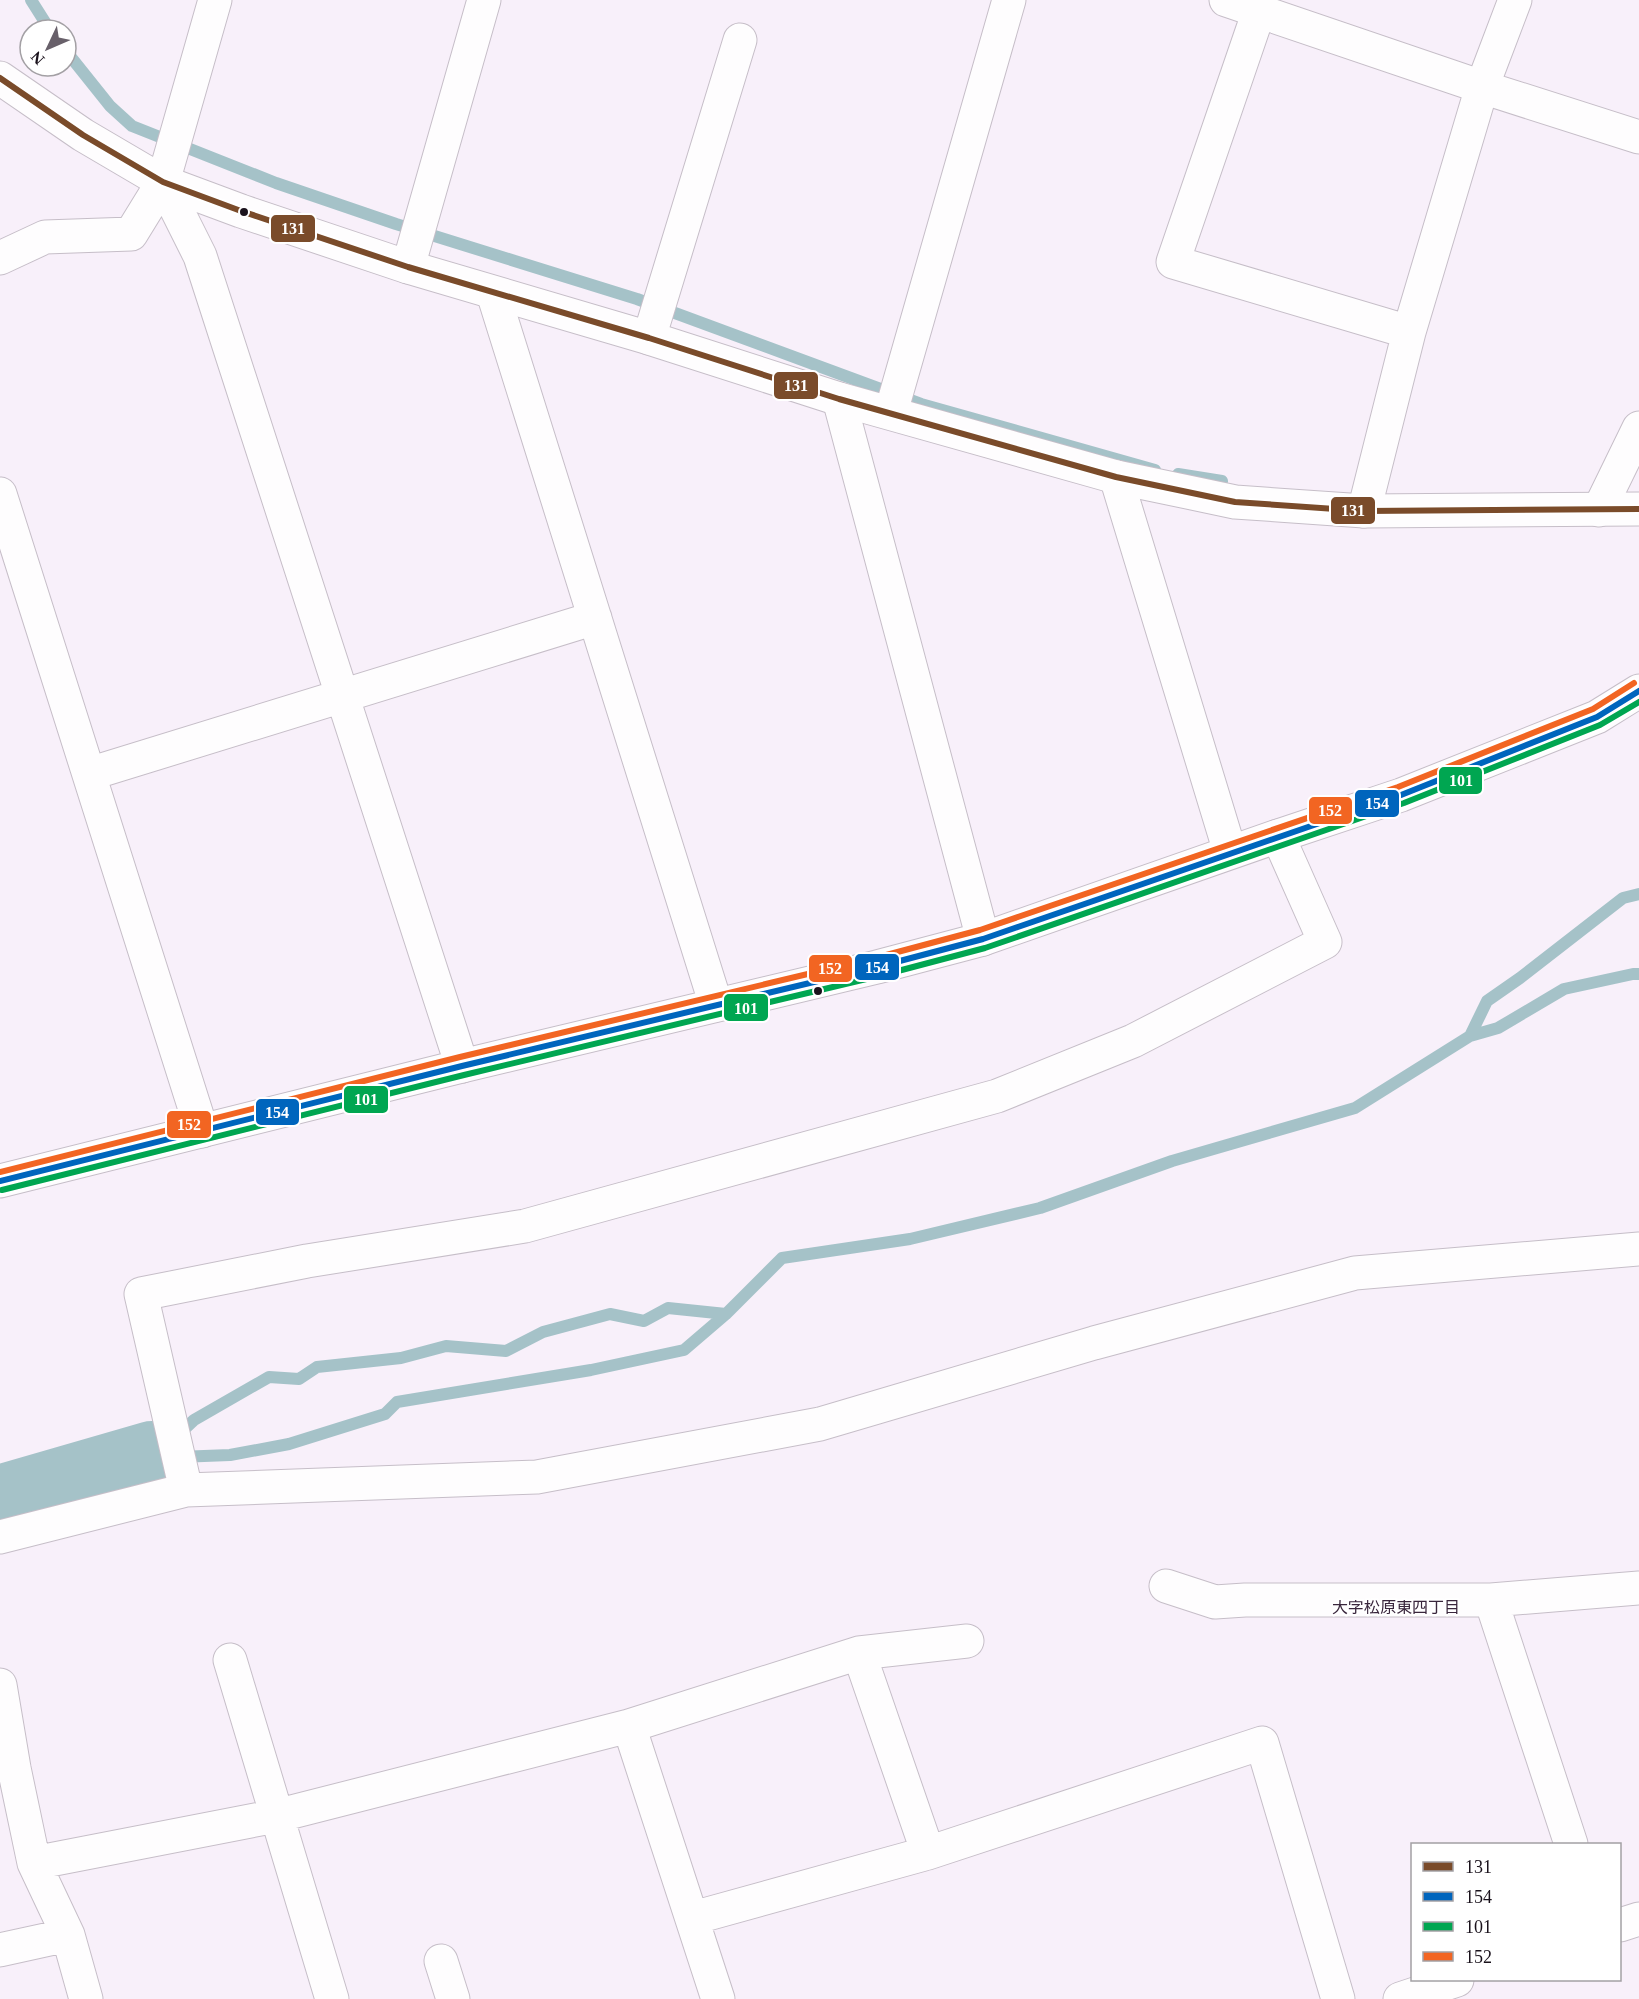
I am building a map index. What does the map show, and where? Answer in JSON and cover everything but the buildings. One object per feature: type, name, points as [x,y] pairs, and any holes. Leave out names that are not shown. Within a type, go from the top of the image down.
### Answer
[{"type":"street","points":[[0,258],[45,237],[131,234],[164,182],[215,0]]},
{"type":"street","points":[[408,267],[484,0]]},
{"type":"street","points":[[891,412],[1009,0]]},
{"type":"street","points":[[1226,0],[1482,87],[1639,137]]},
{"type":"street","points":[[1364,511],[1409,332],[1482,87],[1515,0]]},
{"type":"street","points":[[1259,11],[1173,262],[1409,332]]},
{"type":"street","points":[[650,338],[740,40]]},
{"type":"street","points":[[0,78],[82,135],[164,182],[241,211],[408,267],[650,338],[839,399],[1116,477],[1235,502],[1364,511],[1639,509]]},
{"type":"street","points":[[164,182],[200,256],[462,1066]]},
{"type":"street","points":[[493,293],[716,1005]]},
{"type":"street","points":[[839,399],[983,939]]},
{"type":"street","points":[[1599,510],[1639,428]]},
{"type":"street","points":[[1116,477],[1230,852]]},
{"type":"street","points":[[0,494],[202,1131]]},
{"type":"street","points":[[88,774],[595,618]]},
{"type":"street","points":[[0,1181],[462,1066],[877,967],[983,939],[1230,852],[1401,795],[1587,722],[1639,691]]},
{"type":"street","points":[[186,1490],[141,1294],[307,1261],[525,1226],[997,1096],[1133,1041],[1324,942],[1278,836]]},
{"type":"street","points":[[0,1536],[186,1490],[537,1477],[820,1424],[1094,1343],[1355,1273],[1639,1249]]},
{"type":"street","points":[[1166,1586],[1215,1602],[1491,1600],[1639,1588]]},
{"type":"street","points":[[1491,1600],[1570,1843]]},
{"type":"street","points":[[34,1863],[276,1816],[629,1726],[859,1653],[967,1641]]},
{"type":"street","points":[[859,1653],[928,1853]]},
{"type":"street","points":[[230,1660],[332,1999]]},
{"type":"street","points":[[0,1685],[34,1863],[68,1935],[86,1999]]},
{"type":"street","points":[[629,1726],[718,1999]]},
{"type":"street","points":[[693,1918],[928,1853],[1262,1743],[1338,1999]]},
{"type":"street","points":[[1621,1924],[1639,1919]]},
{"type":"street","points":[[0,1950],[68,1935]]},
{"type":"street","points":[[441,1961],[453,1999]]},
{"type":"street","points":[[1400,1999],[1454,1981]]},
{"type":"waterway","points":[[31,0],[42,18]]},
{"type":"waterway","points":[[78,66],[110,106],[132,126],[276,183],[396,224],[637,299],[921,404],[1155,470]]},
{"type":"waterway","points":[[1178,474],[1222,481]]},
{"type":"waterway","points":[[1470,1036],[1487,1001],[1623,898],[1639,894]]},
{"type":"waterway","points":[[152,1458],[230,1455],[289,1444],[385,1414],[397,1402],[591,1370],[684,1350],[726,1314],[782,1258],[910,1239],[1040,1208],[1172,1161],[1355,1108],[1470,1036],[1498,1028],[1564,989],[1639,974]]},
{"type":"waterway","points":[[178,1435],[194,1420],[269,1377],[299,1379],[317,1367],[401,1358],[446,1346],[506,1351],[543,1332],[610,1314],[644,1321],[668,1308],[726,1314]]},
{"type":"waterway","points":[[0,1502],[152,1458]]},
{"type":"transit line","name":"131","points":[[0,78],[83,135],[163,182],[241,211],[408,267],[649,338],[839,399],[1116,477],[1235,502],[1364,511],[1639,509]]},
{"type":"transit line","name":"152","points":[[0,1172],[460,1057],[875,958],[980,930],[1398,787],[1593,709],[1634,683]]},
{"type":"transit line","name":"154","points":[[0,1181],[462,1066],[877,967],[983,939],[1401,795],[1597,717],[1639,691]]},
{"type":"transit line","name":"101","points":[[2,1190],[464,1075],[879,976],[985,948],[1404,803],[1600,725],[1639,702]]},
{"type":"district","name":"大字松原東四丁目","points":[[1396,1607]]}]
